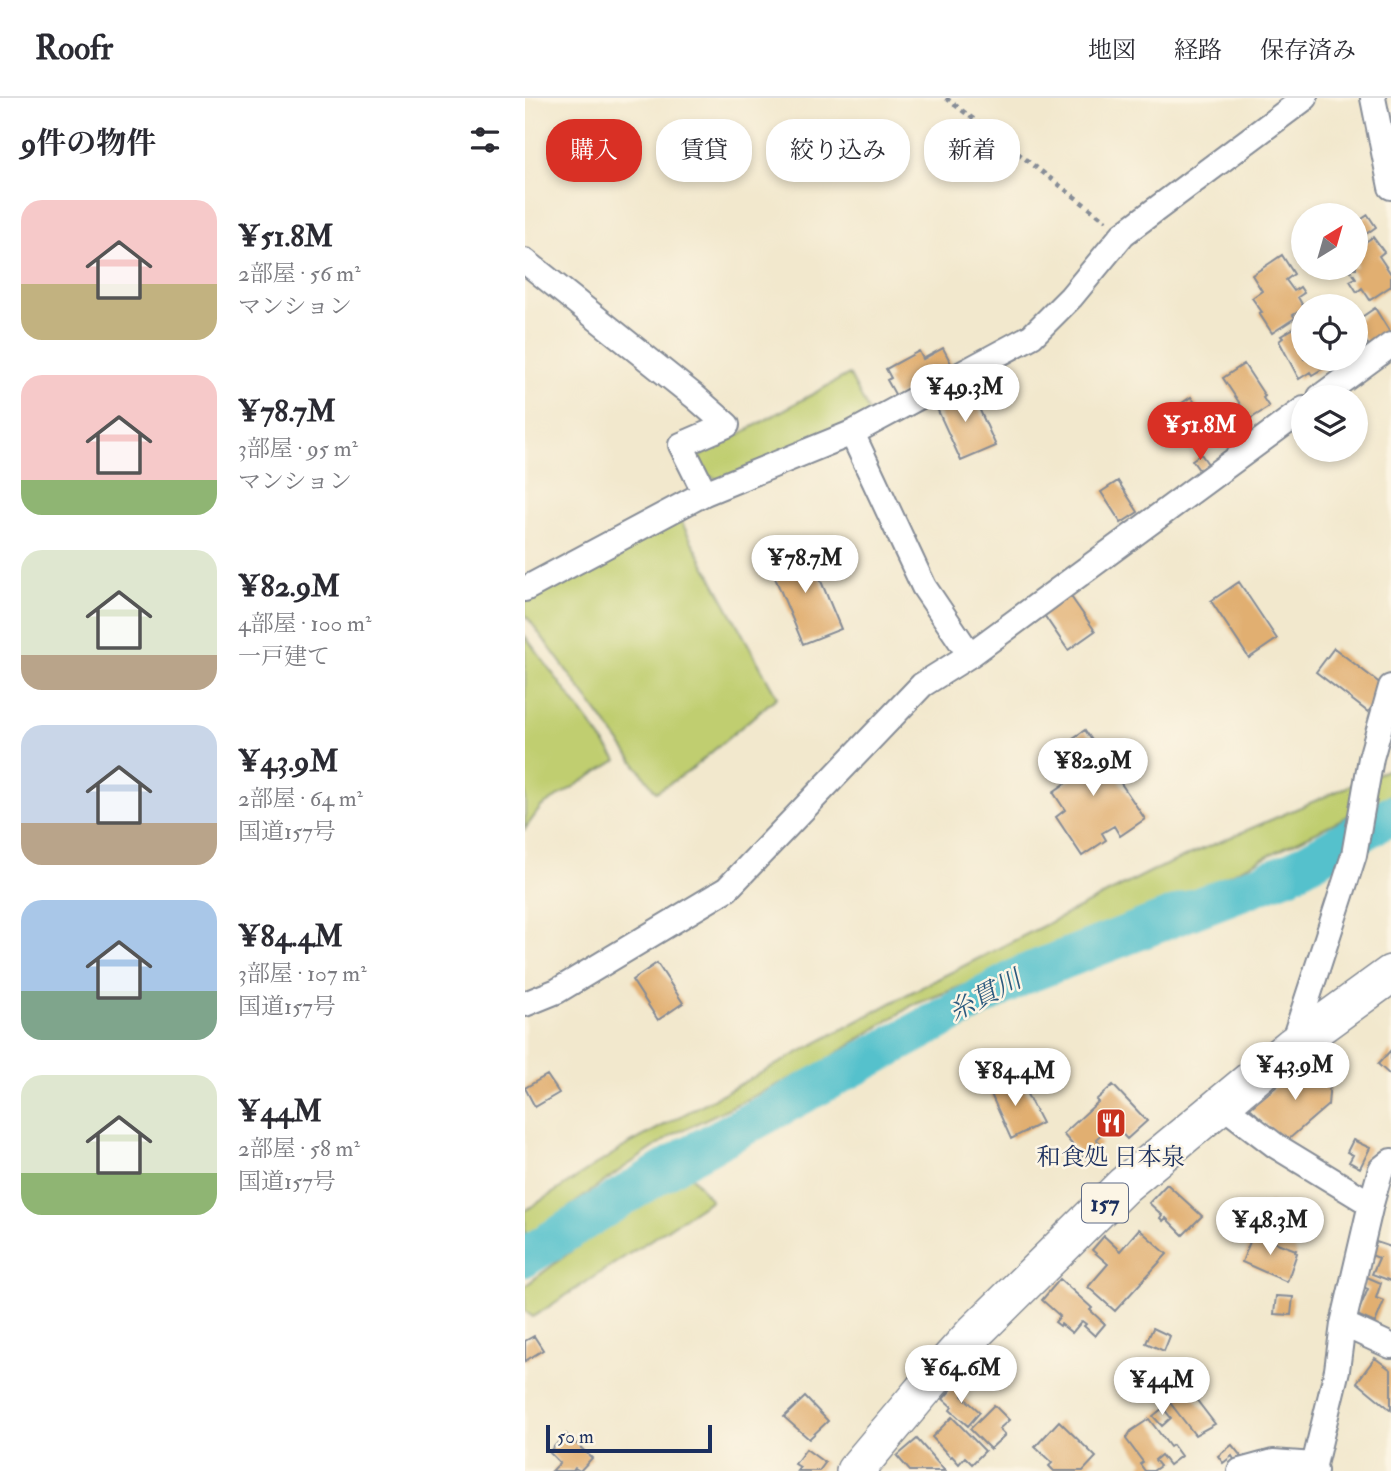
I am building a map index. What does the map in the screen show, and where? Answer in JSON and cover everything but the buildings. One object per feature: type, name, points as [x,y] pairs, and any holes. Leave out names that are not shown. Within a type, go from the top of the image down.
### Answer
[{"type":"highway","name":"157","points":[[855,1471],[929,1382],[1124,1185],[1292,1046],[1391,974]]},
{"type":"street","points":[[525,589],[705,493],[852,433],[1033,336],[1071,297],[1123,234],[1305,98]]},
{"type":"street","points":[[1373,98],[1391,187]]},
{"type":"street","points":[[525,261],[727,425],[681,445],[705,493]]},
{"type":"street","points":[[1336,385],[1391,345]]},
{"type":"street","points":[[525,1004],[557,991],[727,890],[922,685],[970,655],[1291,419]]},
{"type":"street","points":[[852,433],[924,587],[970,655]]},
{"type":"street","points":[[1292,1046],[1354,855],[1369,772],[1391,687]]},
{"type":"street","points":[[1222,1105],[1276,1146],[1371,1204]]},
{"type":"street","points":[[1240,1471],[1273,1462],[1315,1468],[1337,1370],[1343,1324],[1371,1204],[1381,1169],[1391,1161]]},
{"type":"street","points":[[1343,1324],[1391,1346]]},
{"type":"path","points":[[946,98],[1123,234]]},
{"type":"green space","points":[[849,374],[870,414],[720,480],[708,476],[698,457]]},
{"type":"green space","points":[[678,516],[777,697],[688,772],[656,792],[525,614],[525,599]]},
{"type":"green space","points":[[525,636],[617,760],[541,807],[525,829]]},
{"type":"green space","points":[[1391,768],[1391,795],[1151,913],[913,1005],[815,1067],[674,1134],[525,1239],[525,1211],[627,1145],[902,997],[1152,871]]},
{"type":"green space","points":[[688,1172],[711,1200],[533,1317],[525,1311],[525,1286],[630,1207]]},
{"type":"waterway","name":"糸貫川","points":[[525,1257],[690,1155],[1023,975],[1290,872],[1391,815]]},
{"type":"place","name":"和食処 日本泉","points":[[1111,1123]]}]
